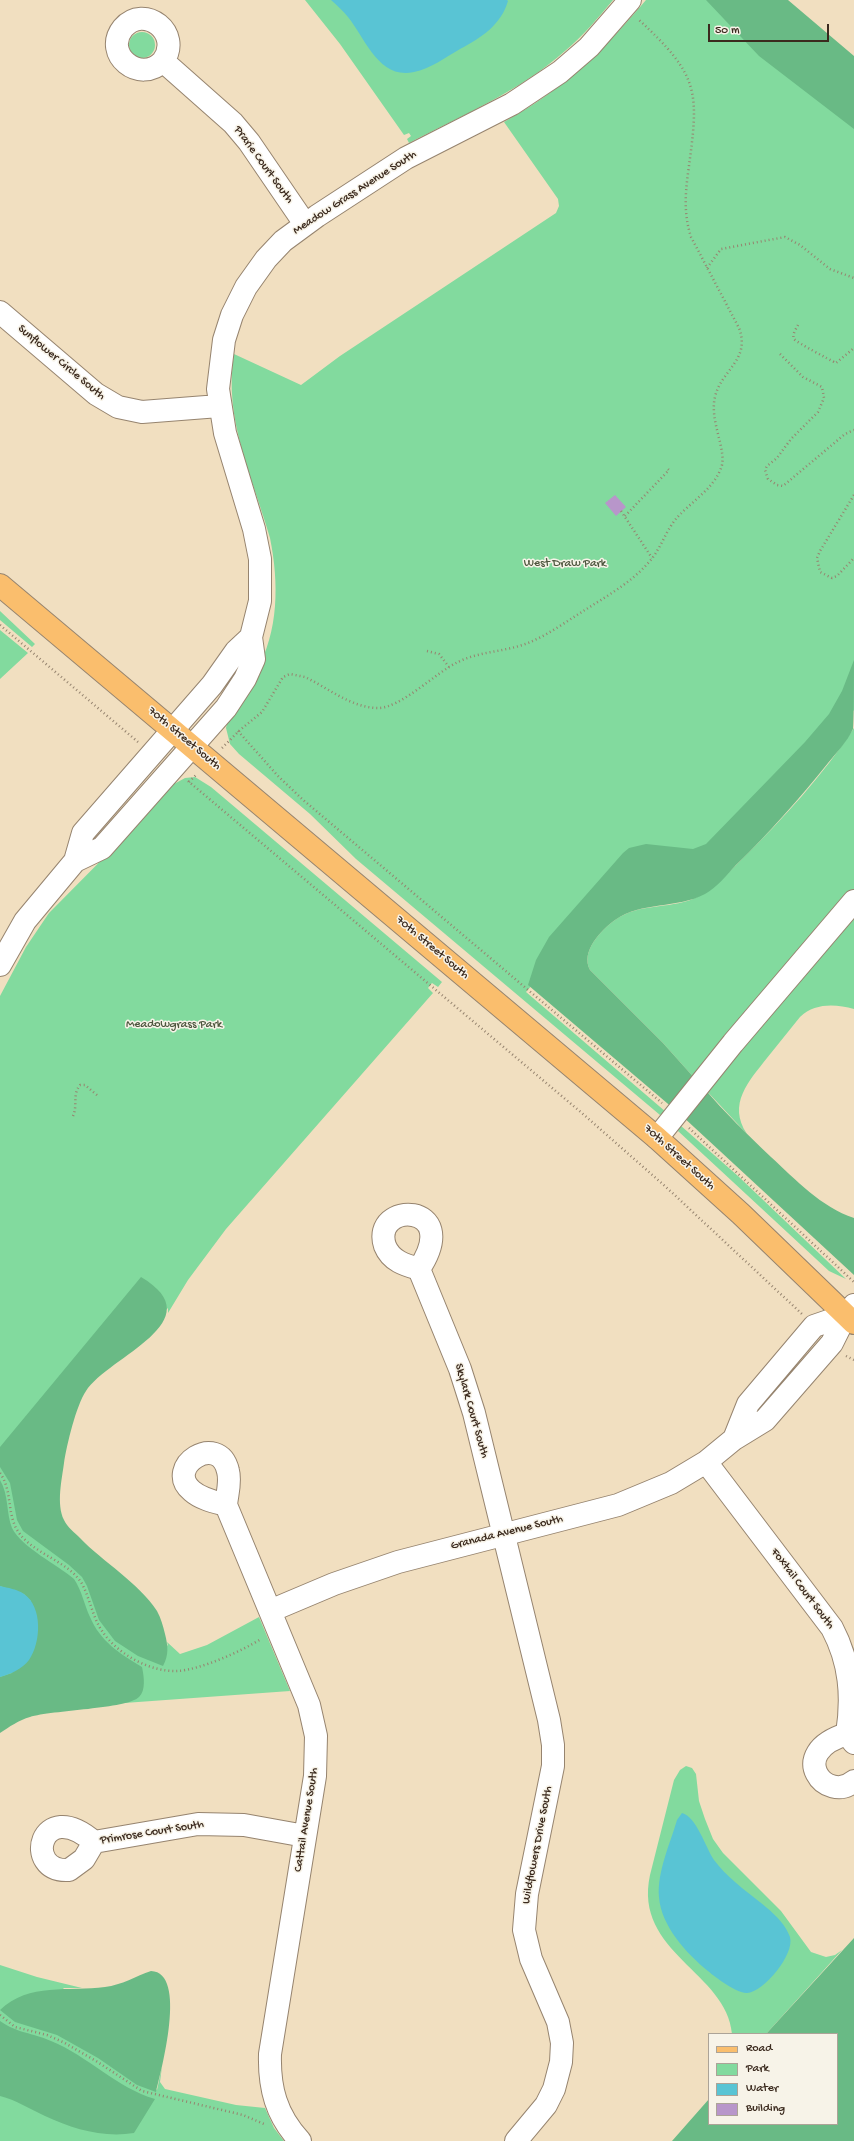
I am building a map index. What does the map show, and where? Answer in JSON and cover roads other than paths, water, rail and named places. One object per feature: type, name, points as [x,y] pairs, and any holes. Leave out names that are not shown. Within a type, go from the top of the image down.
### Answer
[{"type":"main road","name":"70th Street South","points":[[0,585],[657,1138],[851,1314]]},
{"type":"street","name":"Meadow Grass Avenue South","points":[[0,965],[29,915],[75,862],[102,848],[226,708],[245,679],[254,659],[251,637],[260,601],[260,559],[254,529],[227,441],[219,406],[218,389],[221,352],[227,328],[238,300],[246,286],[266,259],[287,237],[305,224],[406,158],[512,104],[538,88],[588,47],[630,0]]},
{"type":"street","name":"Prarie Court South","points":[[163,61],[233,123],[249,142],[305,224]]},
{"type":"street","name":"Sunflower Circle South","points":[[0,312],[96,394],[118,407],[142,412],[219,406]]},
{"type":"street","name":"Meadow Grass Avenue South","points":[[75,862],[83,833],[172,729],[212,685],[236,651],[251,637]]},
{"type":"street","points":[[657,1138],[757,1014],[854,901]]},
{"type":"street","name":"Skylark Court South","points":[[420,1269],[467,1390],[504,1534]]},
{"type":"street","name":"Granada Avenue South","points":[[270,1611],[334,1584],[383,1566],[630,1501],[671,1483],[706,1462],[734,1439],[748,1404],[814,1326],[851,1314]]},
{"type":"street","name":"Foxtail Court South","points":[[706,1462],[823,1614],[835,1634],[844,1657],[850,1686],[850,1739],[824,1744],[817,1752],[814,1763],[819,1777],[830,1785],[842,1786],[854,1781]]},
{"type":"street","name":"Cattail Avenue South","points":[[226,1505],[307,1699],[316,1736],[315,1776],[271,2042],[269,2069],[272,2091],[279,2112],[285,2123],[300,2141]]},
{"type":"street","name":"Wildflowers Drive South","points":[[504,1534],[547,1712],[553,1745],[552,1772],[527,1894],[524,1930],[531,1959],[558,2022],[562,2043],[560,2070],[552,2095],[540,2115],[516,2141]]},
{"type":"street","name":"Primrose Court South","points":[[94,1842],[198,1824],[244,1825],[305,1836]]},
{"type":"water","points":[[331,0],[508,1],[505,10],[495,24],[483,35],[426,68],[414,72],[402,73],[391,70],[382,64],[367,46],[348,17]]},
{"type":"water","points":[[0,1586],[18,1591],[30,1600],[37,1616],[38,1635],[33,1653],[29,1660],[16,1671],[0,1677]]},
{"type":"water","points":[[682,1813],[687,1815],[692,1820],[711,1855],[719,1866],[735,1882],[781,1921],[790,1937],[788,1953],[777,1971],[762,1986],[754,1991],[743,1993],[738,1991],[712,1974],[684,1948],[670,1929],[665,1918],[659,1897],[660,1878],[677,1820]]},
{"type":"park label","name":"West Draw Park","points":[[565,564]]},
{"type":"park label","name":"Meadowgrass Park","points":[[174,1025]]}]
